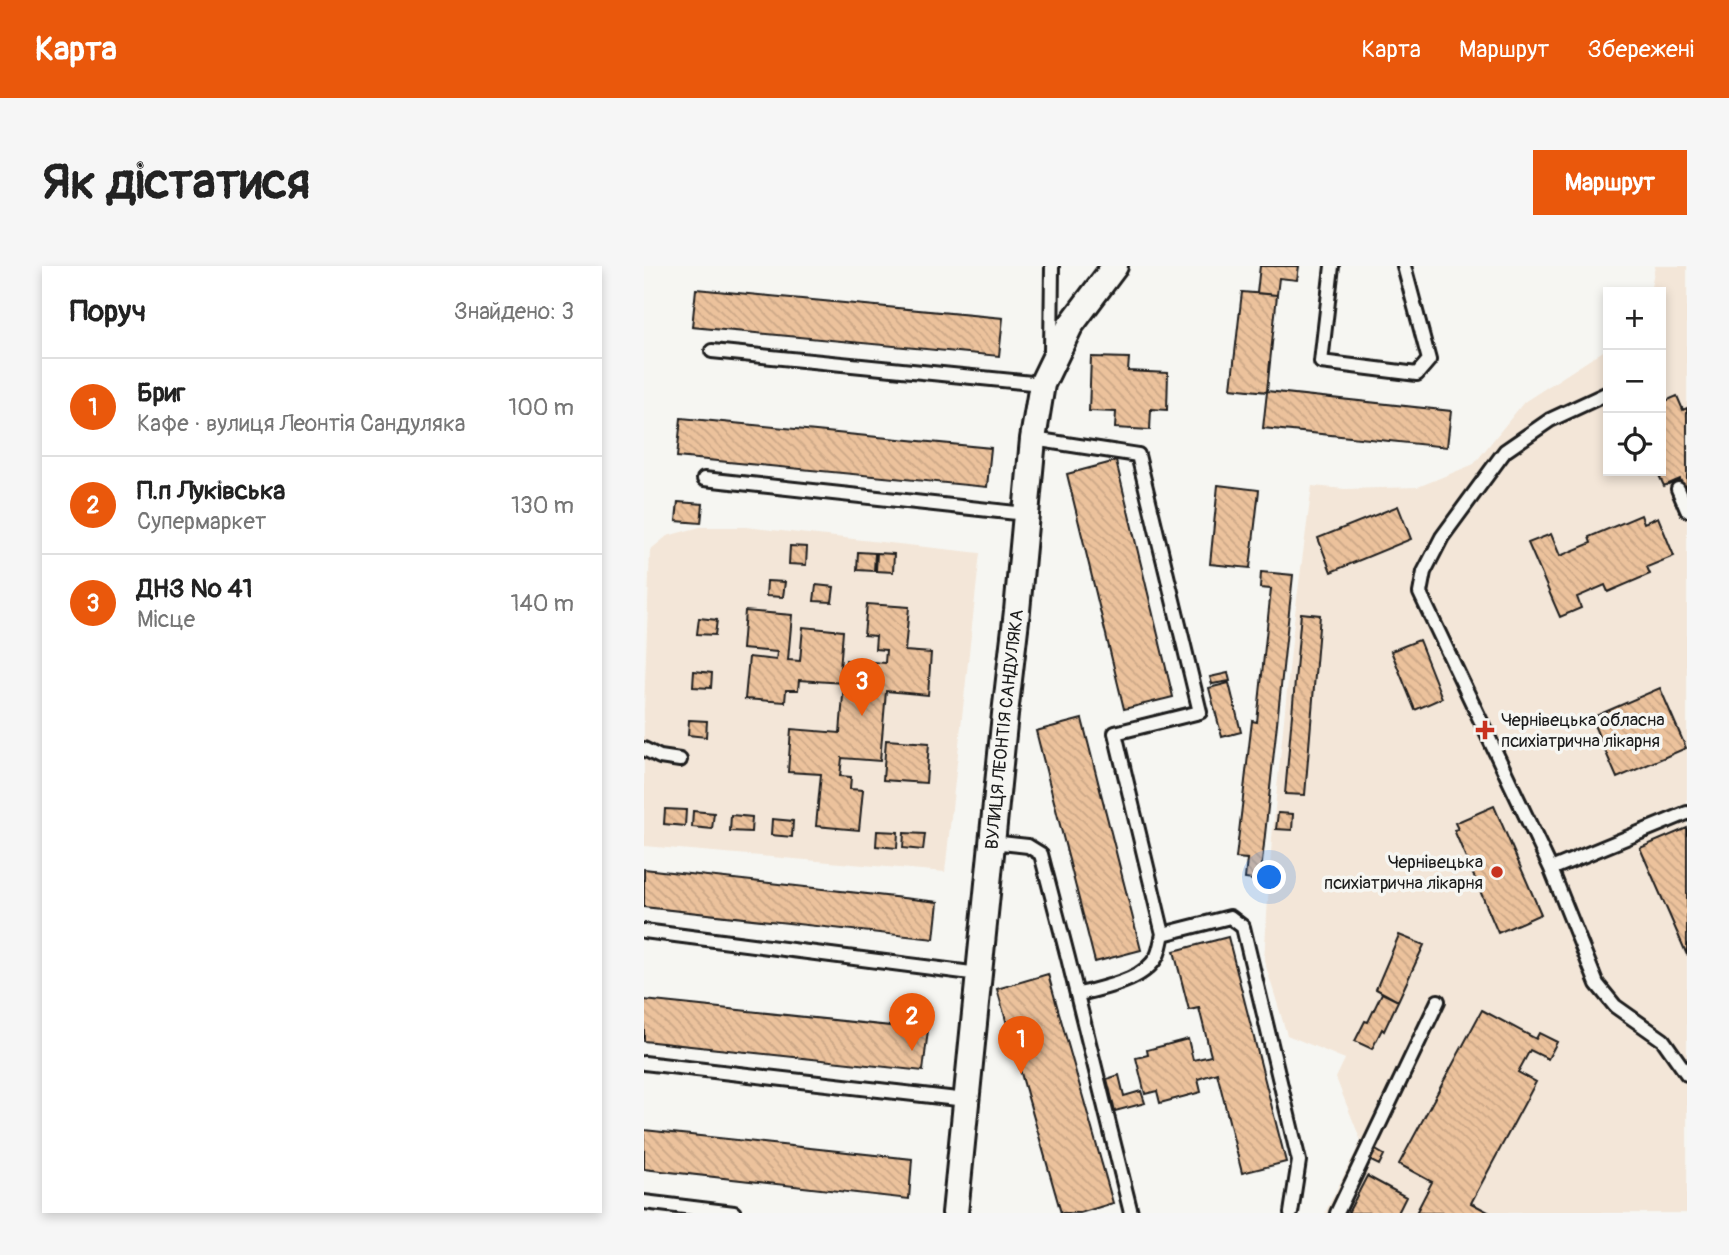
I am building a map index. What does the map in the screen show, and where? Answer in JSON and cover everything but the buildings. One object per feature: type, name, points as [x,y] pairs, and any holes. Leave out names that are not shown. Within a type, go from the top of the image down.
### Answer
[{"type":"street","name":"ВУЛИЦЯ ЛЕОНТІЯ САНДУЛЯКА","points":[[955,1213],[1033,439],[1047,373],[1070,326],[1115,266]]},
{"type":"lane","points":[[712,351],[1047,373],[1052,266]]},
{"type":"lane","points":[[1332,266],[1321,362],[1417,374],[1429,360],[1404,266]]},
{"type":"lane","points":[[1603,395],[1550,420],[1505,451],[1442,537],[1424,572],[1420,593],[1550,869],[1597,984],[1615,1006],[1663,1040],[1687,1074]]},
{"type":"lane","points":[[1033,439],[1138,455],[1200,712],[1115,733],[1163,934],[1157,956],[1145,971],[1129,979],[1077,995]]},
{"type":"lane","points":[[704,479],[1026,514]]},
{"type":"lane","points":[[1678,489],[1687,510]]},
{"type":"lane","points":[[644,749],[660,757],[680,760]]},
{"type":"lane","points":[[1550,869],[1687,813]]},
{"type":"lane","points":[[992,842],[1028,846],[1041,854],[1131,1213]]},
{"type":"lane","points":[[1163,934],[1230,917],[1243,927],[1299,1161],[1291,1213]]},
{"type":"lane","points":[[644,931],[979,974]]},
{"type":"lane","points":[[1337,1213],[1438,1000]]},
{"type":"lane","points":[[644,1063],[966,1100]]},
{"type":"lane","points":[[644,1202],[734,1213]]},
{"type":"shaded area","name":"Чернівецька обласна психіатрична лікарня","points":[[1655,266],[1687,266],[1687,1213],[1325,1213],[1361,1141],[1336,1078],[1345,1059],[1287,1035],[1264,960],[1272,838],[1294,621],[1312,486],[1345,489],[1418,487],[1474,464],[1524,402],[1603,351],[1603,476],[1666,476],[1666,287],[1651,287]]},
{"type":"shaded area","points":[[700,527],[745,527],[980,553],[945,872],[644,846],[644,710],[650,550],[667,536]]},
{"type":"place","name":"ДНЗ № 41","points":[[862,716]]},
{"type":"place","name":"Чернівецька обласна психіатрична лікарня","points":[[1485,730]]},
{"type":"place","name":"Чернівецька психіатрична лікарня","points":[[1497,872]]},
{"type":"place","name":"П.п Луківська","points":[[912,1051]]},
{"type":"place","name":"Бриг","points":[[1021,1074]]}]
